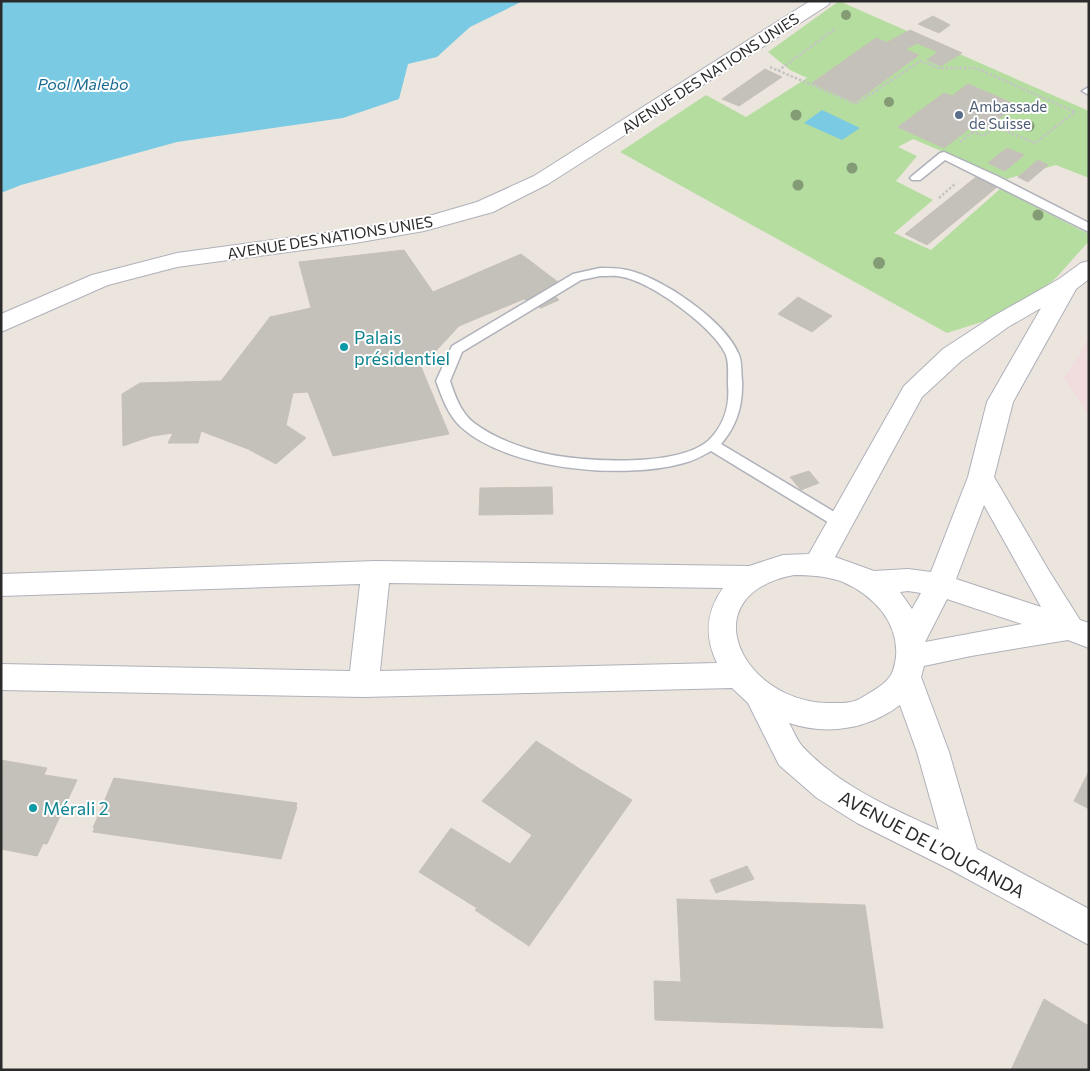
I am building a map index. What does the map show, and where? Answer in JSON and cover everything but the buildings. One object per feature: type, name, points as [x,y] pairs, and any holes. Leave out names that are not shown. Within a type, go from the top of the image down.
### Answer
[{"type":"street","name":"AVENUE DES NATIONS UNIES","points":[[1,324],[25,311],[100,280],[177,260],[424,224],[485,207],[540,180],[699,81],[822,1]]},
{"type":"street","points":[[817,564],[913,392],[952,354],[1000,322],[1067,284],[1089,268]]},
{"type":"street","points":[[964,860],[933,752],[909,658],[905,622],[896,607],[870,583],[836,568],[817,564],[786,565],[771,568],[751,577],[737,589],[727,604],[722,620],[722,639],[727,658],[749,685],[785,709],[815,716],[844,716],[870,709],[891,696],[909,658],[940,585],[981,478],[1000,402],[1067,284]]},
{"type":"street","points":[[981,478],[1039,579],[1079,632]]},
{"type":"street","points":[[1,585],[376,572],[751,577]]},
{"type":"street","points":[[363,684],[376,572]]},
{"type":"street","points":[[870,583],[908,580],[940,585],[1079,632]]},
{"type":"street","points":[[909,658],[971,644],[1079,632]]},
{"type":"street","points":[[1,678],[363,684],[749,685]]},
{"type":"street","name":"AVENUE DE L’OUGANDA","points":[[749,685],[790,755],[828,788],[869,813],[964,860],[1089,928]]},
{"type":"lane","points":[[916,178],[944,154],[1089,228]]},
{"type":"lane","points":[[600,272],[624,273],[654,285],[705,319],[721,335],[733,356],[736,398],[727,428],[712,445],[682,458],[632,466],[577,464],[538,457],[501,444],[468,426],[452,406],[443,381],[457,350],[577,277],[600,272]]},
{"type":"lane","points":[[712,445],[841,523]]},
{"type":"path","points":[[778,71],[836,28]]},
{"type":"path","points":[[770,67],[856,104],[920,61],[938,68],[976,68],[1076,112],[1035,143],[996,127],[983,136],[973,132]]},
{"type":"shaded area","points":[[1089,338],[1089,416],[1064,378]]},
{"type":"green space","points":[[839,1],[1089,111],[1089,178],[1056,165],[1007,179],[913,139],[898,147],[917,156],[896,181],[933,200],[894,233],[931,250],[1000,189],[1089,234],[1089,241],[1056,278],[1016,311],[947,333],[620,152],[706,95],[746,117],[807,78],[790,70],[768,52]]},
{"type":"water","name":"Pool Malebo","points":[[1,1],[523,1],[470,27],[437,57],[408,64],[399,99],[343,118],[177,142],[21,185],[1,193]]},
{"type":"water","points":[[822,110],[860,128],[842,140],[804,123]]},
{"type":"place","name":"Ambassade de Suisse","points":[[959,115]]},
{"type":"place","name":"Palais présidentiel","points":[[344,347]]},
{"type":"place","name":"Mérali 2","points":[[33,808]]}]
